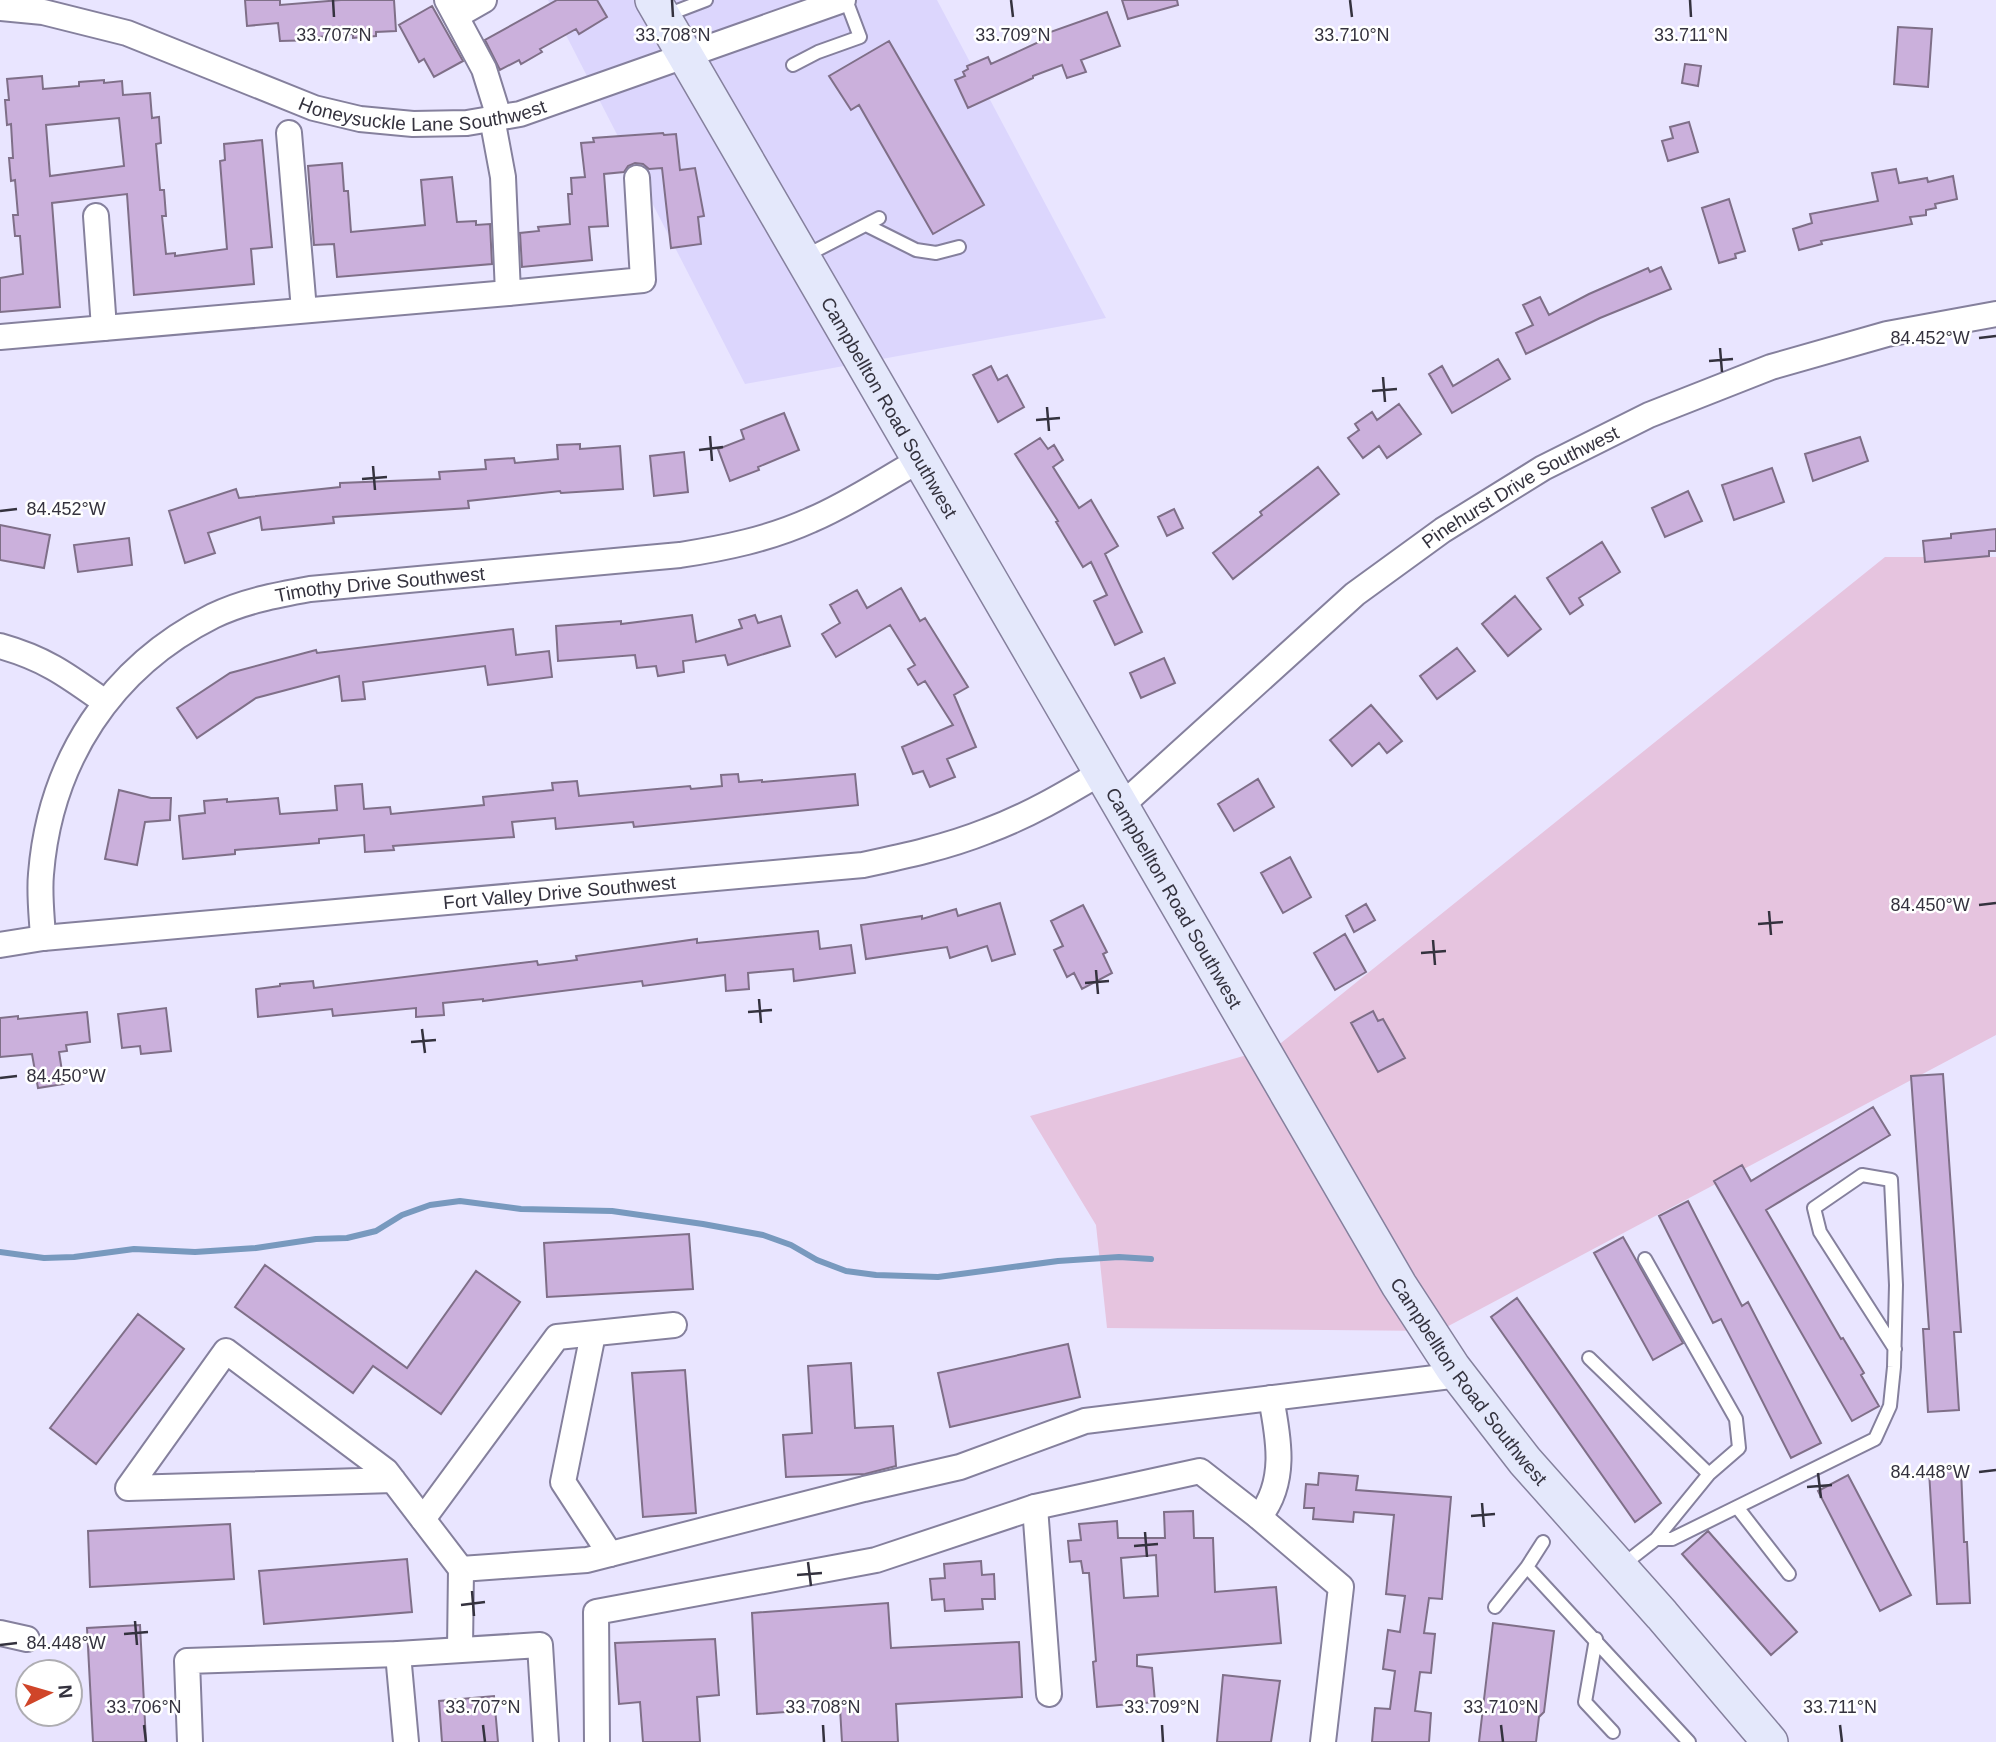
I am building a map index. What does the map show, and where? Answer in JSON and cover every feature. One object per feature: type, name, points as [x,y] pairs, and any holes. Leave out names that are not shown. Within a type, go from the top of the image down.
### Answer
[{"type":"main road","name":"Campbellton Road Southwest","points":[[658,8],[1399,1284],[1459,1375],[1525,1461],[1770,1742]]},
{"type":"street","points":[[484,0],[451,8],[484,69],[495,118],[503,177],[508,293]]},
{"type":"street","name":"Honeysuckle Lane Southwest","points":[[0,8],[43,12],[127,33],[314,108],[359,119],[413,124],[467,123],[520,114],[844,0]]},
{"type":"street","points":[[289,133],[304,310]]},
{"type":"street","points":[[0,337],[643,280],[637,178]]},
{"type":"street","points":[[96,216],[104,328]]},
{"type":"street","name":"Pinehurst Drive Southwest","points":[[1121,806],[1356,594],[1443,530],[1543,468],[1649,415],[1771,367],[1887,334],[1996,314]]},
{"type":"street","name":"Timothy Drive Southwest","points":[[43,938],[40,876],[50,814],[72,755],[105,702],[136,668],[173,639],[214,616],[258,599],[310,589],[680,555],[726,548],[813,520],[920,460]]},
{"type":"street","points":[[0,646],[32,655],[62,671],[105,702]]},
{"type":"street","name":"Fort Valley Drive Southwest","points":[[0,945],[43,938],[863,865],[925,852],[987,832],[1045,806],[1102,772]]},
{"type":"street","points":[[423,1519],[557,1337],[674,1325]]},
{"type":"street","points":[[593,1334],[563,1482],[610,1554]]},
{"type":"street","points":[[393,1480],[128,1488],[226,1352],[386,1471],[393,1480],[423,1519],[461,1569],[460,1648]]},
{"type":"street","points":[[461,1569],[587,1560],[851,1492],[960,1467],[1085,1422],[1459,1375]]},
{"type":"street","points":[[1259,1517],[1268,1506],[1279,1479],[1278,1433],[1271,1398]]},
{"type":"street","points":[[597,1742],[596,1612],[876,1560],[1035,1507],[1200,1471],[1259,1517],[1340,1587],[1324,1742]]},
{"type":"street","points":[[1035,1507],[1049,1694]]},
{"type":"street","points":[[0,1633],[27,1639]]},
{"type":"street","points":[[190,1742],[187,1661],[398,1654],[540,1645],[547,1742]]},
{"type":"street","points":[[398,1654],[406,1742]]},
{"type":"lane","points":[[658,8],[706,0]]},
{"type":"lane","points":[[793,65],[818,52],[860,37],[844,0]]},
{"type":"lane","points":[[803,257],[879,218]]},
{"type":"lane","points":[[866,225],[916,250],[936,253],[959,247]]},
{"type":"lane","points":[[1656,1539],[1672,1539],[1875,1439],[1890,1406],[1895,1349],[1896,1285],[1891,1180],[1862,1175],[1814,1208],[1820,1232],[1895,1349]]},
{"type":"lane","points":[[1620,1567],[1656,1539],[1709,1474],[1739,1448],[1736,1419],[1645,1259]]},
{"type":"lane","points":[[1589,1358],[1709,1474]]},
{"type":"lane","points":[[1737,1507],[1789,1574]]},
{"type":"lane","points":[[1495,1607],[1543,1542]]},
{"type":"lane","points":[[1527,1567],[1689,1742]]},
{"type":"lane","points":[[1596,1639],[1585,1702],[1614,1732]]},
{"type":"shaded area","points":[[548,0],[937,0],[1106,318],[745,384]]},
{"type":"shaded area","points":[[1885,557],[1996,557],[1996,1035],[1439,1331],[1107,1328],[1096,1225],[1030,1116],[1276,1047]]},
{"type":"building","points":[[245,0],[280,0],[280,5],[341,0],[394,0],[396,31],[376,32],[376,36],[353,38],[353,34],[319,37],[319,40],[280,41],[278,23],[247,26]]},
{"type":"building","points":[[557,0],[597,0],[607,17],[579,34],[576,29],[540,49],[542,52],[521,64],[519,60],[500,70],[485,40]]},
{"type":"building","points":[[1122,0],[1177,0],[1178,5],[1128,19]]},
{"type":"building","points":[[432,6],[463,61],[434,77],[424,59],[419,62],[399,25]]},
{"type":"building","points":[[1107,12],[1120,46],[1081,60],[1086,72],[1067,78],[1062,65],[968,108],[955,80],[965,76],[963,72],[968,69],[967,66],[988,57],[991,64],[1041,41],[1039,36]]},
{"type":"building","points":[[1898,27],[1932,29],[1928,87],[1894,84]]},
{"type":"building","points":[[889,41],[984,205],[933,234],[859,105],[851,110],[829,76]]},
{"type":"building","points":[[1685,64],[1701,66],[1698,86],[1682,83]]},
{"type":"building","points":[[42,76],[43,89],[79,86],[79,82],[122,81],[123,95],[150,93],[152,118],[159,117],[161,143],[156,144],[160,190],[164,190],[166,216],[162,216],[166,254],[175,253],[175,256],[227,249],[220,161],[225,160],[224,144],[262,140],[272,247],[251,249],[254,284],[134,295],[127,194],[52,203],[60,307],[0,312],[0,278],[23,274],[20,236],[15,236],[13,215],[18,215],[15,180],[11,181],[9,158],[13,158],[11,124],[7,125],[5,100],[9,100],[7,79]],"holes":[[[119,118],[124,166],[50,176],[46,125]]]},
{"type":"building","points":[[1689,122],[1698,152],[1668,161],[1662,141],[1673,138],[1670,127]]},
{"type":"building","points":[[676,134],[680,170],[695,168],[704,216],[698,217],[701,244],[671,248],[662,168],[649,169],[643,164],[635,163],[628,166],[624,172],[604,174],[608,226],[589,227],[592,260],[522,267],[520,233],[539,231],[538,227],[570,224],[568,194],[572,194],[571,178],[585,177],[581,143],[594,142],[593,138]]},
{"type":"building","points":[[342,163],[344,191],[348,191],[351,232],[425,225],[421,180],[452,177],[457,222],[476,221],[476,225],[490,224],[492,264],[337,277],[334,244],[314,245],[308,166]]},
{"type":"building","points":[[1896,169],[1899,183],[1927,178],[1928,182],[1953,176],[1957,199],[1935,204],[1936,208],[1926,210],[1926,215],[1910,217],[1912,224],[1821,241],[1822,244],[1799,250],[1793,229],[1812,223],[1810,214],[1878,201],[1872,173]]},
{"type":"building","points":[[1729,199],[1745,251],[1735,254],[1736,258],[1719,263],[1702,208]]},
{"type":"building","points":[[1661,267],[1671,289],[1600,318],[1526,354],[1516,333],[1533,325],[1523,305],[1540,297],[1549,315],[1648,268],[1650,272]]},
{"type":"building","points":[[1498,359],[1510,379],[1452,413],[1429,374],[1442,366],[1453,386]]},
{"type":"building","points":[[991,366],[998,380],[1007,375],[1024,407],[998,422],[973,375]]},
{"type":"building","points":[[1399,404],[1421,434],[1387,458],[1379,446],[1363,458],[1348,438],[1359,430],[1355,424],[1372,412],[1377,420]]},
{"type":"building","points":[[784,413],[799,450],[730,481],[718,449],[744,439],[741,430]]},
{"type":"building","points":[[1860,437],[1868,461],[1813,481],[1805,454]]},
{"type":"building","points":[[1040,438],[1048,449],[1054,445],[1063,460],[1053,467],[1079,508],[1091,500],[1118,546],[1105,554],[1142,632],[1115,645],[1094,601],[1107,595],[1091,562],[1083,567],[1056,522],[1058,521],[1015,454]]},
{"type":"building","points":[[580,444],[580,449],[620,446],[623,489],[560,491],[468,501],[469,508],[333,517],[334,523],[262,530],[260,517],[208,533],[215,553],[185,563],[169,511],[236,489],[239,498],[340,487],[340,483],[440,479],[439,472],[486,469],[485,460],[514,458],[515,463],[558,459],[557,445]]},
{"type":"building","points":[[684,452],[688,492],[654,496],[650,456]]},
{"type":"building","points":[[1318,467],[1339,494],[1233,579],[1213,553]]},
{"type":"building","points":[[1772,468],[1784,502],[1734,520],[1722,485]]},
{"type":"building","points":[[1688,491],[1702,521],[1665,537],[1652,508]]},
{"type":"building","points":[[1174,509],[1183,528],[1167,536],[1158,517]]},
{"type":"building","points":[[0,525],[50,535],[44,568],[0,560]]},
{"type":"building","points":[[1996,529],[1996,551],[1989,551],[1989,556],[1925,562],[1923,541],[1951,538],[1951,534]]},
{"type":"building","points":[[129,538],[132,565],[78,572],[74,545]]},
{"type":"building","points":[[1602,542],[1620,572],[1579,598],[1583,605],[1570,614],[1547,578]]},
{"type":"building","points":[[901,588],[920,621],[925,618],[968,687],[954,695],[976,747],[947,759],[955,777],[930,787],[923,771],[913,774],[902,747],[953,725],[925,681],[918,685],[908,669],[915,665],[890,625],[836,657],[822,634],[840,623],[830,605],[857,590],[867,608]]},
{"type":"building","points":[[1515,596],[1541,629],[1508,656],[1482,624]]},
{"type":"building","points":[[692,615],[696,642],[742,628],[739,620],[755,615],[758,623],[781,616],[790,646],[728,665],[725,655],[683,661],[684,672],[658,676],[656,666],[637,668],[635,655],[558,661],[556,626],[621,621],[621,624]]},
{"type":"building","points":[[513,629],[516,655],[549,651],[552,677],[488,685],[485,666],[363,682],[365,699],[342,701],[339,676],[256,698],[197,738],[177,708],[230,673],[316,650],[317,653]]},
{"type":"building","points":[[1457,648],[1475,671],[1437,699],[1420,676]]},
{"type":"building","points":[[1164,658],[1175,683],[1141,698],[1130,673]]},
{"type":"building","points":[[1371,705],[1402,741],[1387,753],[1379,743],[1352,766],[1330,740]]},
{"type":"building","points":[[738,774],[739,782],[762,782],[855,774],[858,805],[634,827],[633,822],[556,829],[555,818],[512,822],[514,837],[393,846],[394,850],[365,852],[364,835],[183,859],[179,816],[205,813],[204,801],[278,798],[280,814],[337,810],[335,786],[362,784],[364,809],[390,807],[391,814],[484,805],[483,797],[553,790],[552,783],[577,781],[579,796],[690,786],[691,789],[722,786],[721,775]]},
{"type":"building","points":[[1258,779],[1274,807],[1234,831],[1218,804]]},
{"type":"building","points":[[119,790],[151,798],[171,798],[170,820],[145,822],[137,865],[105,859]]},
{"type":"building","points":[[1290,857],[1311,897],[1283,913],[1261,873]]},
{"type":"building","points":[[1000,903],[1015,954],[992,961],[987,946],[950,958],[947,947],[866,959],[861,925],[922,916],[922,919],[956,909],[958,916]]},
{"type":"building","points":[[1366,904],[1375,920],[1354,932],[1346,916]]},
{"type":"building","points":[[1083,905],[1107,952],[1103,954],[1112,973],[1082,989],[1074,973],[1067,977],[1054,950],[1063,946],[1051,921]]},
{"type":"building","points":[[818,931],[820,949],[851,945],[855,973],[794,981],[793,969],[748,973],[749,989],[726,991],[725,975],[643,986],[642,981],[483,1001],[443,1003],[444,1015],[416,1017],[416,1008],[333,1016],[332,1009],[258,1017],[256,989],[280,984],[313,981],[314,988],[537,961],[538,965],[577,960],[576,956],[697,939],[697,943]]},
{"type":"building","points":[[1345,934],[1366,972],[1335,990],[1314,953]]},
{"type":"building","points":[[166,1008],[171,1051],[141,1054],[140,1046],[122,1048],[118,1014]]},
{"type":"building","points":[[1373,1011],[1378,1021],[1383,1019],[1405,1058],[1378,1072],[1351,1023]]},
{"type":"building","points":[[87,1012],[90,1042],[66,1045],[67,1051],[59,1052],[64,1084],[38,1088],[32,1054],[0,1057],[0,1018],[18,1016],[18,1019]]},
{"type":"building","points":[[1943,1074],[1961,1332],[1954,1332],[1959,1410],[1928,1412],[1923,1329],[1929,1329],[1911,1076]]},
{"type":"building","points":[[1873,1107],[1890,1135],[1766,1210],[1841,1339],[1843,1338],[1864,1373],[1861,1375],[1879,1406],[1852,1421],[1714,1181],[1742,1165],[1751,1181]]},
{"type":"building","points":[[1688,1201],[1742,1306],[1748,1302],[1821,1443],[1791,1458],[1721,1319],[1713,1323],[1659,1216]]},
{"type":"building","points":[[689,1234],[693,1289],[547,1297],[544,1243]]},
{"type":"building","points":[[1623,1237],[1683,1343],[1653,1360],[1594,1253]]},
{"type":"building","points":[[265,1265],[407,1368],[476,1271],[520,1302],[441,1414],[373,1366],[353,1393],[235,1307]]},
{"type":"building","points":[[1517,1298],[1661,1503],[1635,1522],[1491,1317]]},
{"type":"building","points":[[138,1314],[184,1349],[96,1464],[50,1428]]},
{"type":"building","points":[[1068,1344],[1080,1397],[950,1427],[938,1373]]},
{"type":"building","points":[[851,1363],[855,1428],[893,1426],[896,1466],[865,1474],[786,1477],[783,1435],[812,1433],[808,1366]]},
{"type":"building","points":[[685,1370],[696,1513],[643,1517],[632,1373]]},
{"type":"building","points":[[1961,1469],[1970,1603],[1937,1604],[1929,1471]]},
{"type":"building","points":[[1319,1473],[1358,1476],[1356,1490],[1451,1497],[1442,1599],[1429,1598],[1424,1633],[1435,1634],[1431,1673],[1420,1672],[1415,1711],[1431,1713],[1429,1742],[1372,1742],[1375,1708],[1390,1709],[1395,1671],[1383,1669],[1388,1630],[1400,1632],[1405,1596],[1386,1594],[1394,1515],[1354,1512],[1353,1522],[1313,1519],[1314,1508],[1304,1508],[1306,1484],[1318,1485]]},
{"type":"building","points":[[1848,1475],[1911,1595],[1880,1611],[1818,1491]]},
{"type":"building","points":[[1193,1511],[1194,1538],[1213,1538],[1215,1592],[1276,1587],[1281,1643],[1137,1655],[1137,1666],[1152,1668],[1155,1702],[1097,1707],[1089,1573],[1083,1573],[1081,1561],[1070,1562],[1068,1541],[1081,1540],[1079,1524],[1117,1521],[1118,1538],[1165,1538],[1164,1512]],"holes":[[[1156,1555],[1158,1596],[1124,1598],[1121,1558]]]},
{"type":"building","points":[[230,1524],[234,1579],[90,1587],[88,1531]]},
{"type":"building","points":[[1708,1531],[1797,1632],[1771,1655],[1682,1554]]},
{"type":"building","points":[[407,1559],[412,1612],[264,1624],[259,1571]]},
{"type":"building","points":[[981,1561],[982,1575],[994,1574],[995,1599],[982,1599],[983,1609],[945,1611],[944,1599],[932,1600],[930,1579],[945,1578],[944,1564]]},
{"type":"building","points":[[888,1603],[891,1648],[1019,1642],[1022,1697],[896,1704],[898,1742],[842,1742],[840,1708],[757,1714],[752,1613]]},
{"type":"building","points":[[1493,1623],[1554,1631],[1544,1712],[1539,1717],[1536,1742],[1479,1742]]},
{"type":"building","points":[[140,1625],[146,1742],[93,1742],[87,1628]]},
{"type":"building","points":[[715,1639],[719,1695],[697,1697],[700,1742],[643,1742],[640,1702],[619,1704],[615,1643]]},
{"type":"building","points":[[1223,1675],[1280,1681],[1271,1742],[1217,1742]]},
{"type":"building","points":[[494,1696],[498,1742],[442,1742],[439,1701]]},
{"type":"waterway","points":[[0,1252],[44,1258],[74,1257],[134,1249],[195,1252],[347,1238],[376,1231],[402,1215],[430,1205],[460,1201],[521,1209],[612,1211],[703,1224],[763,1235],[846,1271],[876,1275],[938,1277],[1058,1261],[1119,1257],[1151,1259]]}]
